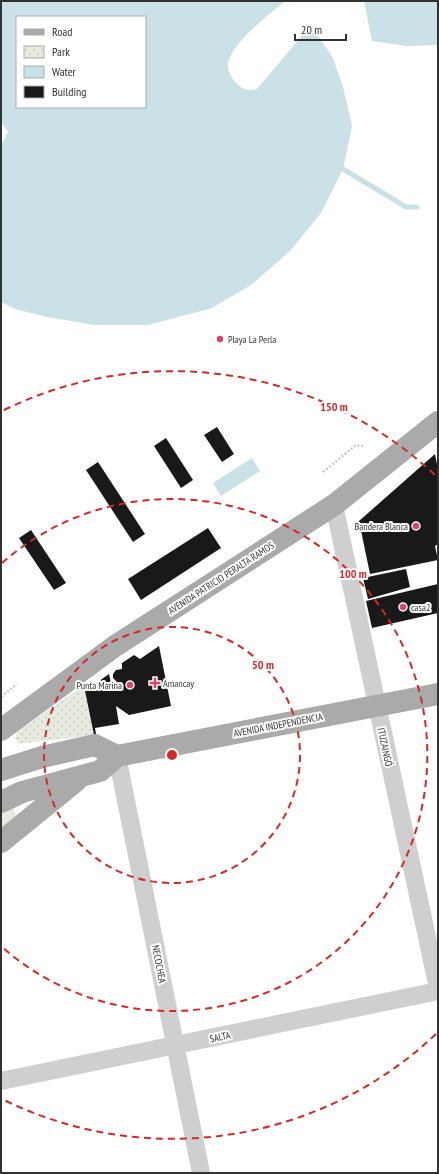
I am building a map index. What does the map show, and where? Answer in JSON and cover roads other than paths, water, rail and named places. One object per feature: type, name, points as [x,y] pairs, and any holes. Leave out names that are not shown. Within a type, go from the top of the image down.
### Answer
[{"type":"main road","name":"AVENIDA PATRICIO PERALTA RAMOS","points":[[1,730],[115,646],[334,504],[438,422]]},
{"type":"main road","name":"AVENIDA INDEPENDENCIA","points":[[117,756],[438,694]]},
{"type":"main road","points":[[1,770],[42,757],[95,745],[117,756],[100,771],[22,792],[1,802]]},
{"type":"main road","points":[[1,756],[42,757]]},
{"type":"main road","points":[[1,842],[82,775]]},
{"type":"street","name":"ITUZAINGÓ","points":[[334,504],[376,707],[438,990]]},
{"type":"street","name":"NECOCHEA","points":[[117,756],[201,1173]]},
{"type":"street","name":"SALTA","points":[[1,1081],[175,1046],[438,990]]},
{"type":"water","points":[[1,1],[285,1],[252,29],[237,46],[228,63],[231,76],[235,82],[243,88],[248,90],[257,89],[311,25],[333,58],[343,87],[352,126],[343,169],[321,213],[290,251],[251,285],[212,308],[148,325],[95,325],[47,317],[15,309],[1,302],[1,146],[8,132],[1,122]]},
{"type":"water","points":[[364,1],[438,1],[438,45],[407,46],[372,41]]},
{"type":"water","points":[[252,458],[260,471],[221,496],[213,483]]},
{"type":"waterway","points":[[343,169],[406,207],[417,207]]},
{"type":"place","name":"Playa La Perla","points":[[220,339]]},
{"type":"place","name":"Bandera Blanca","points":[[416,526]]},
{"type":"place","name":"casa2","points":[[403,607]]},
{"type":"place","name":"Amancay","points":[[155,683]]},
{"type":"place","name":"Punta Marina","points":[[130,685]]}]
